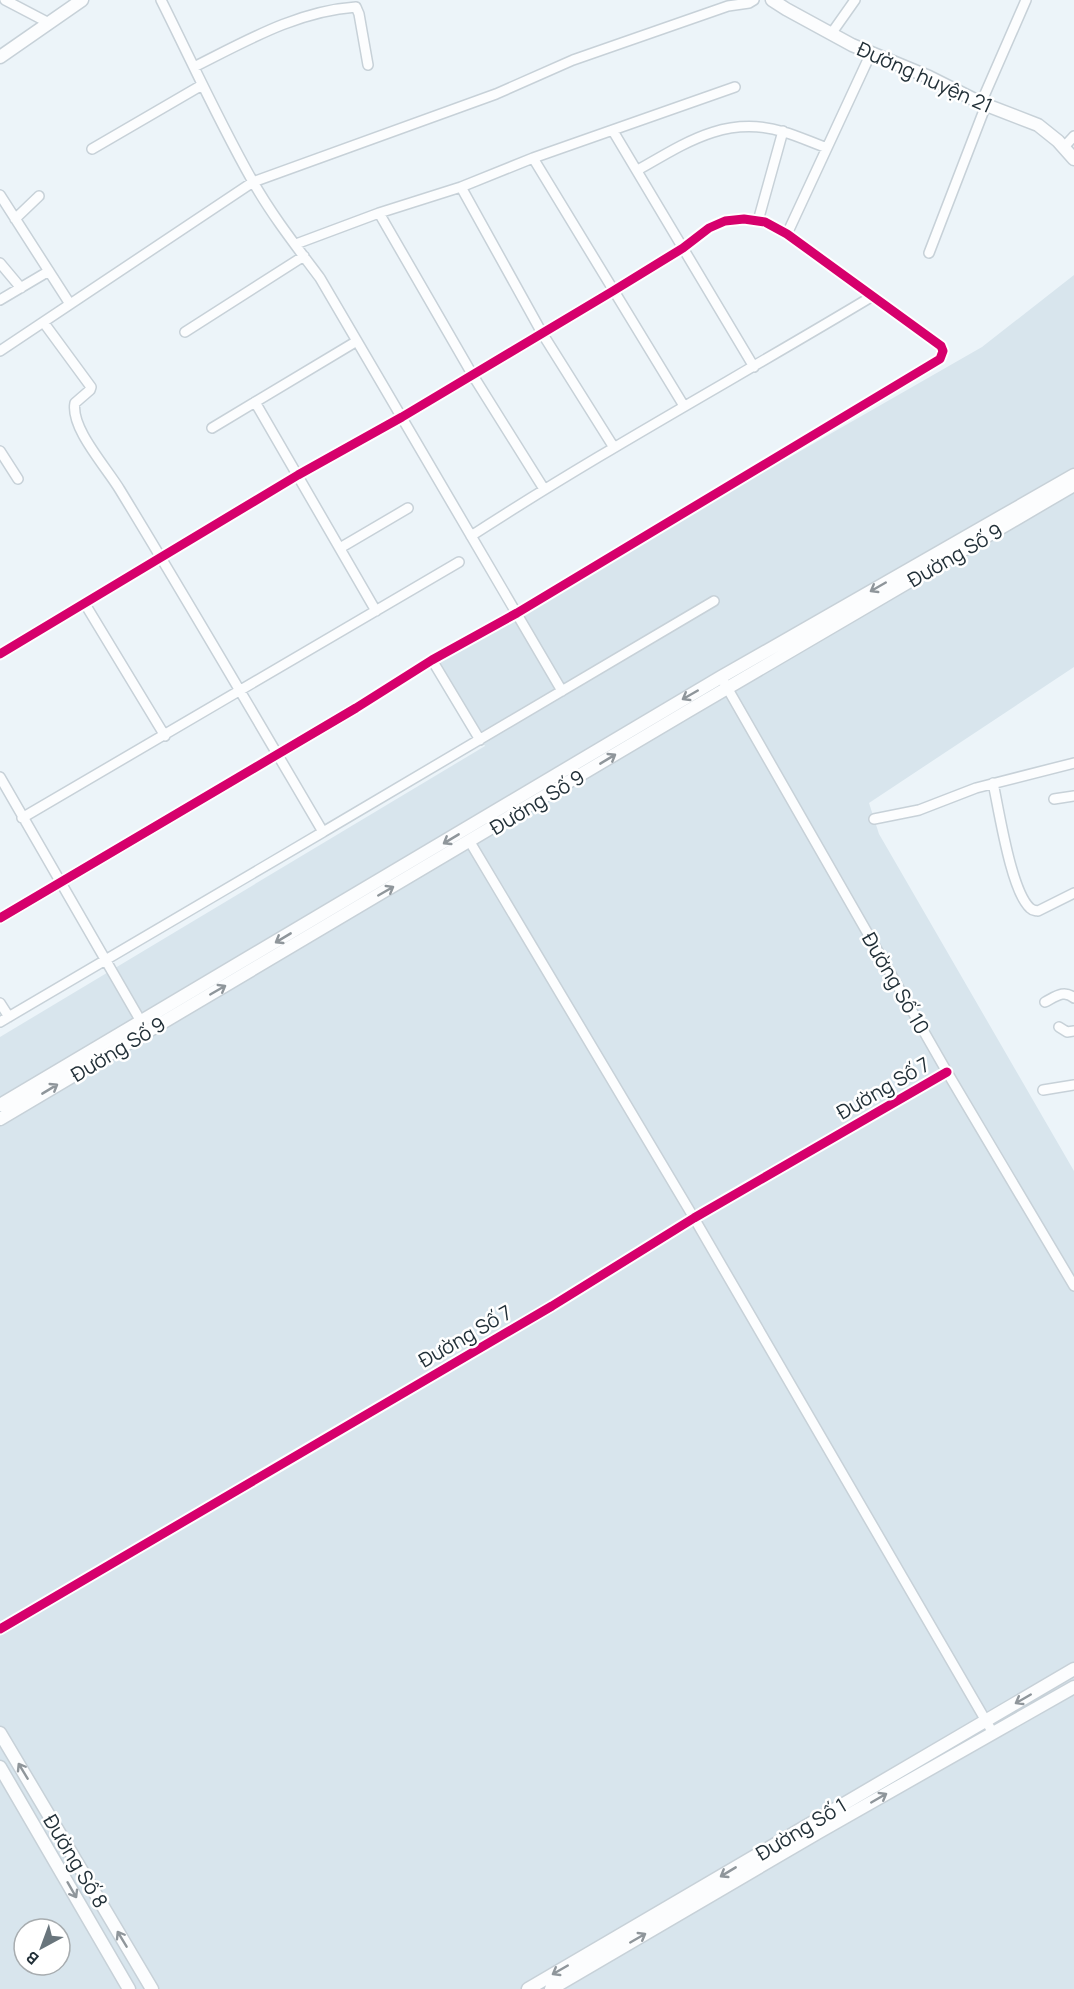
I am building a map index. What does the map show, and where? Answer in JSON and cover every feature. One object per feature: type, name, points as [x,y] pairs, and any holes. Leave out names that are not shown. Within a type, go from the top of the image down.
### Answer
[{"type":"street","points":[[6,0],[49,22]]},
{"type":"street","points":[[0,57],[82,0]]},
{"type":"street","points":[[161,0],[253,182],[320,278],[562,691]]},
{"type":"street","points":[[0,351],[253,182],[496,94],[573,60],[728,6],[754,0]]},
{"type":"street","name":"Đường huyện 21","points":[[772,0],[831,34],[871,53],[929,77],[983,104],[1038,125],[1064,147],[1074,159]]},
{"type":"street","points":[[831,34],[855,0]]},
{"type":"street","points":[[929,253],[983,104],[1026,0]]},
{"type":"street","points":[[194,67],[280,24],[356,7],[368,65]]},
{"type":"street","points":[[787,234],[871,53]]},
{"type":"street","points":[[92,149],[202,85]]},
{"type":"street","points":[[296,244],[379,213],[461,187],[533,158],[735,87]]},
{"type":"street","points":[[638,170],[702,135],[723,128],[760,127],[783,131],[827,148]]},
{"type":"street","points":[[613,131],[754,367]]},
{"type":"street","points":[[758,221],[783,131]]},
{"type":"street","points":[[1064,147],[1074,136]]},
{"type":"street","points":[[533,158],[684,406]]},
{"type":"street","points":[[461,187],[542,333],[613,446]]},
{"type":"street","points":[[0,195],[70,304]]},
{"type":"street","points":[[15,219],[39,196]]},
{"type":"street","points":[[379,213],[472,374],[544,489]]},
{"type":"street","points":[[0,654],[298,475],[402,417],[613,291],[683,248],[710,228],[725,221],[744,219],[765,222],[787,234],[871,297],[941,345],[943,351],[940,359],[517,613],[432,660],[356,708],[0,918]]},
{"type":"street","points":[[185,332],[304,256]]},
{"type":"street","points":[[0,263],[21,288]]},
{"type":"street","points":[[0,300],[49,271]]},
{"type":"street","points":[[471,536],[613,446],[754,367],[871,297]]},
{"type":"street","points":[[44,323],[91,387],[75,403],[74,409],[79,428],[111,475],[323,832]]},
{"type":"street","points":[[212,428],[357,341]]},
{"type":"street","points":[[255,402],[376,611]]},
{"type":"street","points":[[0,452],[18,479]]},
{"type":"street","name":"Đường Số 9","points":[[0,1119],[144,1027],[1074,475]]},
{"type":"street","name":"Đường Số 9","points":[[0,1105],[144,1027],[470,842],[724,683],[1074,485]]},
{"type":"street","points":[[340,548],[408,508]]},
{"type":"street","points":[[22,818],[459,562]]},
{"type":"street","points":[[0,1003],[4,1019],[714,601]]},
{"type":"street","points":[[85,604],[165,736]]},
{"type":"street","points":[[432,660],[480,740]]},
{"type":"street","name":"Đường Số 10","points":[[724,683],[947,1072],[1074,1286]]},
{"type":"street","points":[[874,819],[919,810],[976,788],[1074,763]]},
{"type":"street","points":[[0,777],[144,1027]]},
{"type":"street","points":[[993,783],[1016,881],[1028,907],[1038,910],[1074,892]]},
{"type":"street","points":[[1054,799],[1074,796]]},
{"type":"street","points":[[470,842],[693,1218],[993,1733]]},
{"type":"street","points":[[1046,1002],[1061,994],[1071,995],[1074,998]]},
{"type":"street","points":[[1059,1027],[1066,1032],[1074,1031]]},
{"type":"street","name":"Đường Số 7","points":[[0,1629],[552,1306],[693,1218],[947,1072]]},
{"type":"street","points":[[1043,1090],[1074,1085]]},
{"type":"street","name":"Đường Số 1","points":[[528,1989],[1074,1670]]},
{"type":"street","name":"Đường Số 1","points":[[551,1989],[1074,1687]]},
{"type":"street","name":"Đường Số 8","points":[[0,1733],[152,1989]]},
{"type":"street","name":"Đường Số 8","points":[[0,1767],[129,1989]]},
{"type":"shaded area","points":[[1074,275],[1074,667],[869,803],[879,834],[1074,1171],[1074,1989],[0,1989],[0,1037],[485,746],[436,660],[982,347]]},
{"type":"cycle path","points":[[0,654],[298,475],[402,417],[613,291],[683,248],[709,228],[725,221],[744,219],[765,222],[787,234],[941,346],[943,351],[940,359],[517,613],[432,660],[356,708],[0,918]]},
{"type":"cycle path","points":[[0,1629],[552,1306],[694,1218],[947,1072]]}]
